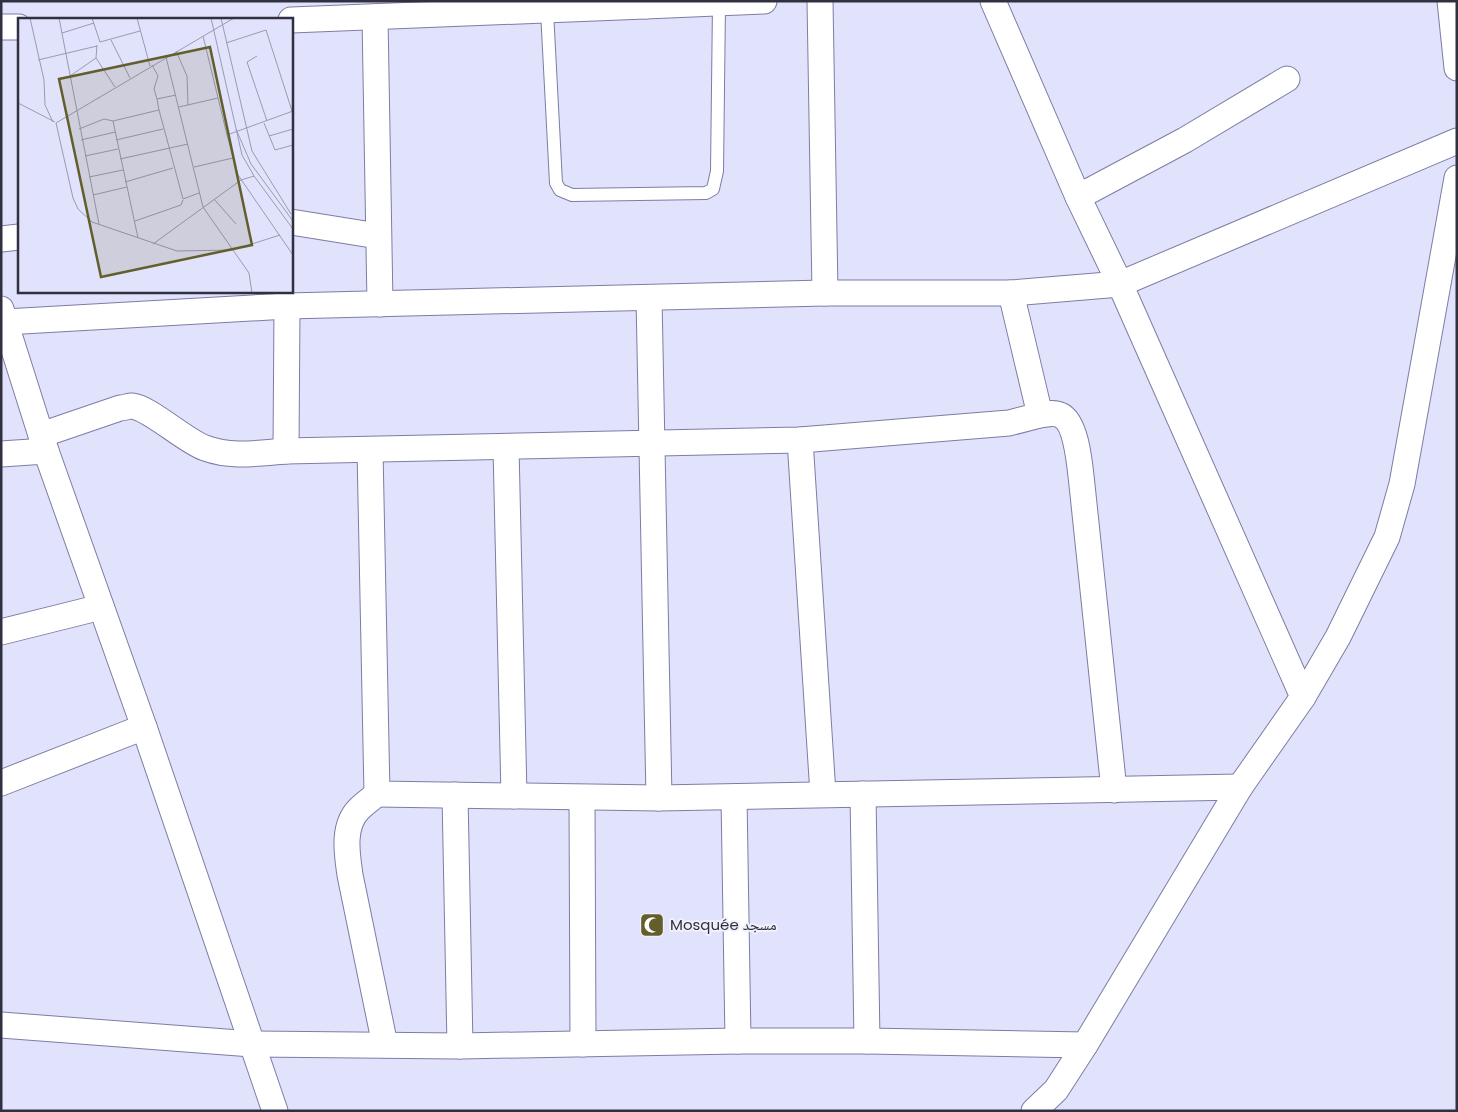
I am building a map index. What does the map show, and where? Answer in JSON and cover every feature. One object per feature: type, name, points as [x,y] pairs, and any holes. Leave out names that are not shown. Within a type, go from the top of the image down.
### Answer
[{"type":"street","points":[[292,20],[548,11],[645,4],[719,4],[764,1]]},
{"type":"street","points":[[820,1],[825,293]]},
{"type":"street","points":[[993,1],[1078,197],[1120,284],[1303,697]]},
{"type":"street","points":[[1450,1],[1457,68]]},
{"type":"street","points":[[375,17],[380,304]]},
{"type":"street","points":[[1,27],[18,26]]},
{"type":"street","points":[[1078,197],[1185,140],[1287,79]]},
{"type":"street","points":[[275,1111],[144,727],[44,443],[3,316],[287,306],[825,293],[1011,293],[1120,284],[1457,141]]},
{"type":"street","points":[[1034,1111],[1056,1090],[1240,787],[1303,697],[1338,637],[1387,537],[1402,484],[1457,178]]},
{"type":"street","points":[[292,222],[378,236]]},
{"type":"street","points":[[1,239],[18,237]]},
{"type":"street","points":[[1011,293],[1040,415]]},
{"type":"street","points":[[649,298],[659,798]]},
{"type":"street","points":[[286,451],[287,306]]},
{"type":"street","points":[[1,454],[44,443],[120,408],[131,406],[145,411],[203,447],[216,452],[237,455],[286,451],[800,440],[1009,423],[1040,415],[1058,414],[1070,423],[1082,485],[1114,790]]},
{"type":"street","points":[[800,440],[823,794]]},
{"type":"street","points":[[506,447],[514,796]]},
{"type":"street","points":[[370,450],[378,794]]},
{"type":"street","points":[[1,632],[101,607]]},
{"type":"street","points":[[1,783],[144,727]]},
{"type":"street","points":[[385,1045],[350,875],[347,851],[350,821],[358,810],[378,794],[659,798],[1240,787]]},
{"type":"street","points":[[863,794],[867,1041]]},
{"type":"street","points":[[454,795],[460,1046]]},
{"type":"street","points":[[734,797],[738,1041]]},
{"type":"street","points":[[582,798],[583,1044]]},
{"type":"street","points":[[1,1025],[252,1044],[460,1046],[738,1041],[867,1041],[1085,1045]]},
{"type":"lane","points":[[548,11],[556,184],[560,190],[572,195],[706,193],[713,189],[718,171],[719,4]]},
{"type":"place","name":"Mosquée مسجد","points":[[652,925]]}]
